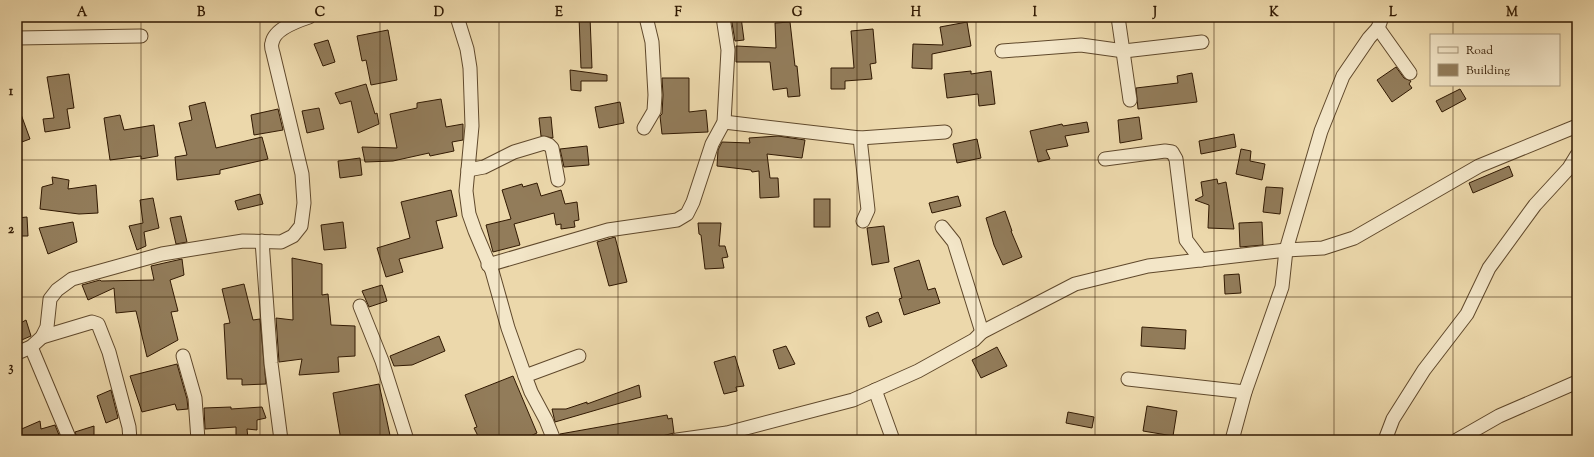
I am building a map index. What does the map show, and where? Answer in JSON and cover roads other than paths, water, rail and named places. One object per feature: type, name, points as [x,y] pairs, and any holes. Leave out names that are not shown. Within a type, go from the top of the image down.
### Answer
[{"type":"street","points":[[42,338],[47,327],[50,299],[58,290],[72,279],[162,254],[243,241],[281,242],[293,236],[301,226],[304,203],[302,174],[273,53],[272,42],[277,34],[293,22],[309,17]]},
{"type":"street","points":[[457,17],[467,49],[470,68],[472,126],[466,191],[469,214],[488,265],[492,271],[508,328],[531,392],[546,420],[554,440]]},
{"type":"street","points":[[644,128],[654,110],[656,95],[652,42],[646,17]]},
{"type":"street","points":[[488,265],[608,230],[677,220],[686,214],[693,202],[712,144],[724,122],[728,50],[724,17]]},
{"type":"street","points":[[1118,17],[1130,100]]},
{"type":"street","points":[[1232,440],[1245,392],[1282,287],[1286,250],[1321,131],[1343,76],[1380,22],[1410,73]]},
{"type":"street","points":[[17,38],[141,36]]},
{"type":"street","points":[[1002,52],[1081,45],[1124,51],[1202,42]]},
{"type":"street","points":[[724,122],[860,138],[945,132]]},
{"type":"street","points":[[677,440],[727,433],[853,400],[918,371],[974,340],[982,332],[1075,284],[1148,266],[1286,250],[1323,248],[1354,238],[1479,166],[1577,126]]},
{"type":"street","points":[[860,138],[868,210],[863,221]]},
{"type":"street","points":[[468,170],[484,166],[514,152],[544,143],[552,148],[558,180]]},
{"type":"street","points":[[1105,159],[1165,151],[1172,152],[1176,158],[1186,240],[1201,260]]},
{"type":"street","points":[[1386,440],[1392,420],[1424,370],[1466,314],[1489,268],[1535,205],[1569,168],[1577,155]]},
{"type":"street","points":[[942,227],[954,242],[982,332]]},
{"type":"street","points":[[262,242],[271,363],[281,440]]},
{"type":"street","points":[[360,306],[382,361],[407,440]]},
{"type":"street","points":[[17,353],[31,347],[42,338],[92,322],[98,324],[111,360],[129,427],[130,440]]},
{"type":"street","points":[[31,347],[70,440]]},
{"type":"street","points":[[183,356],[195,398],[198,440]]},
{"type":"street","points":[[525,376],[579,356]]},
{"type":"street","points":[[1128,379],[1245,392]]},
{"type":"street","points":[[1457,440],[1499,416],[1577,382]]},
{"type":"street","points":[[875,390],[893,440]]}]
